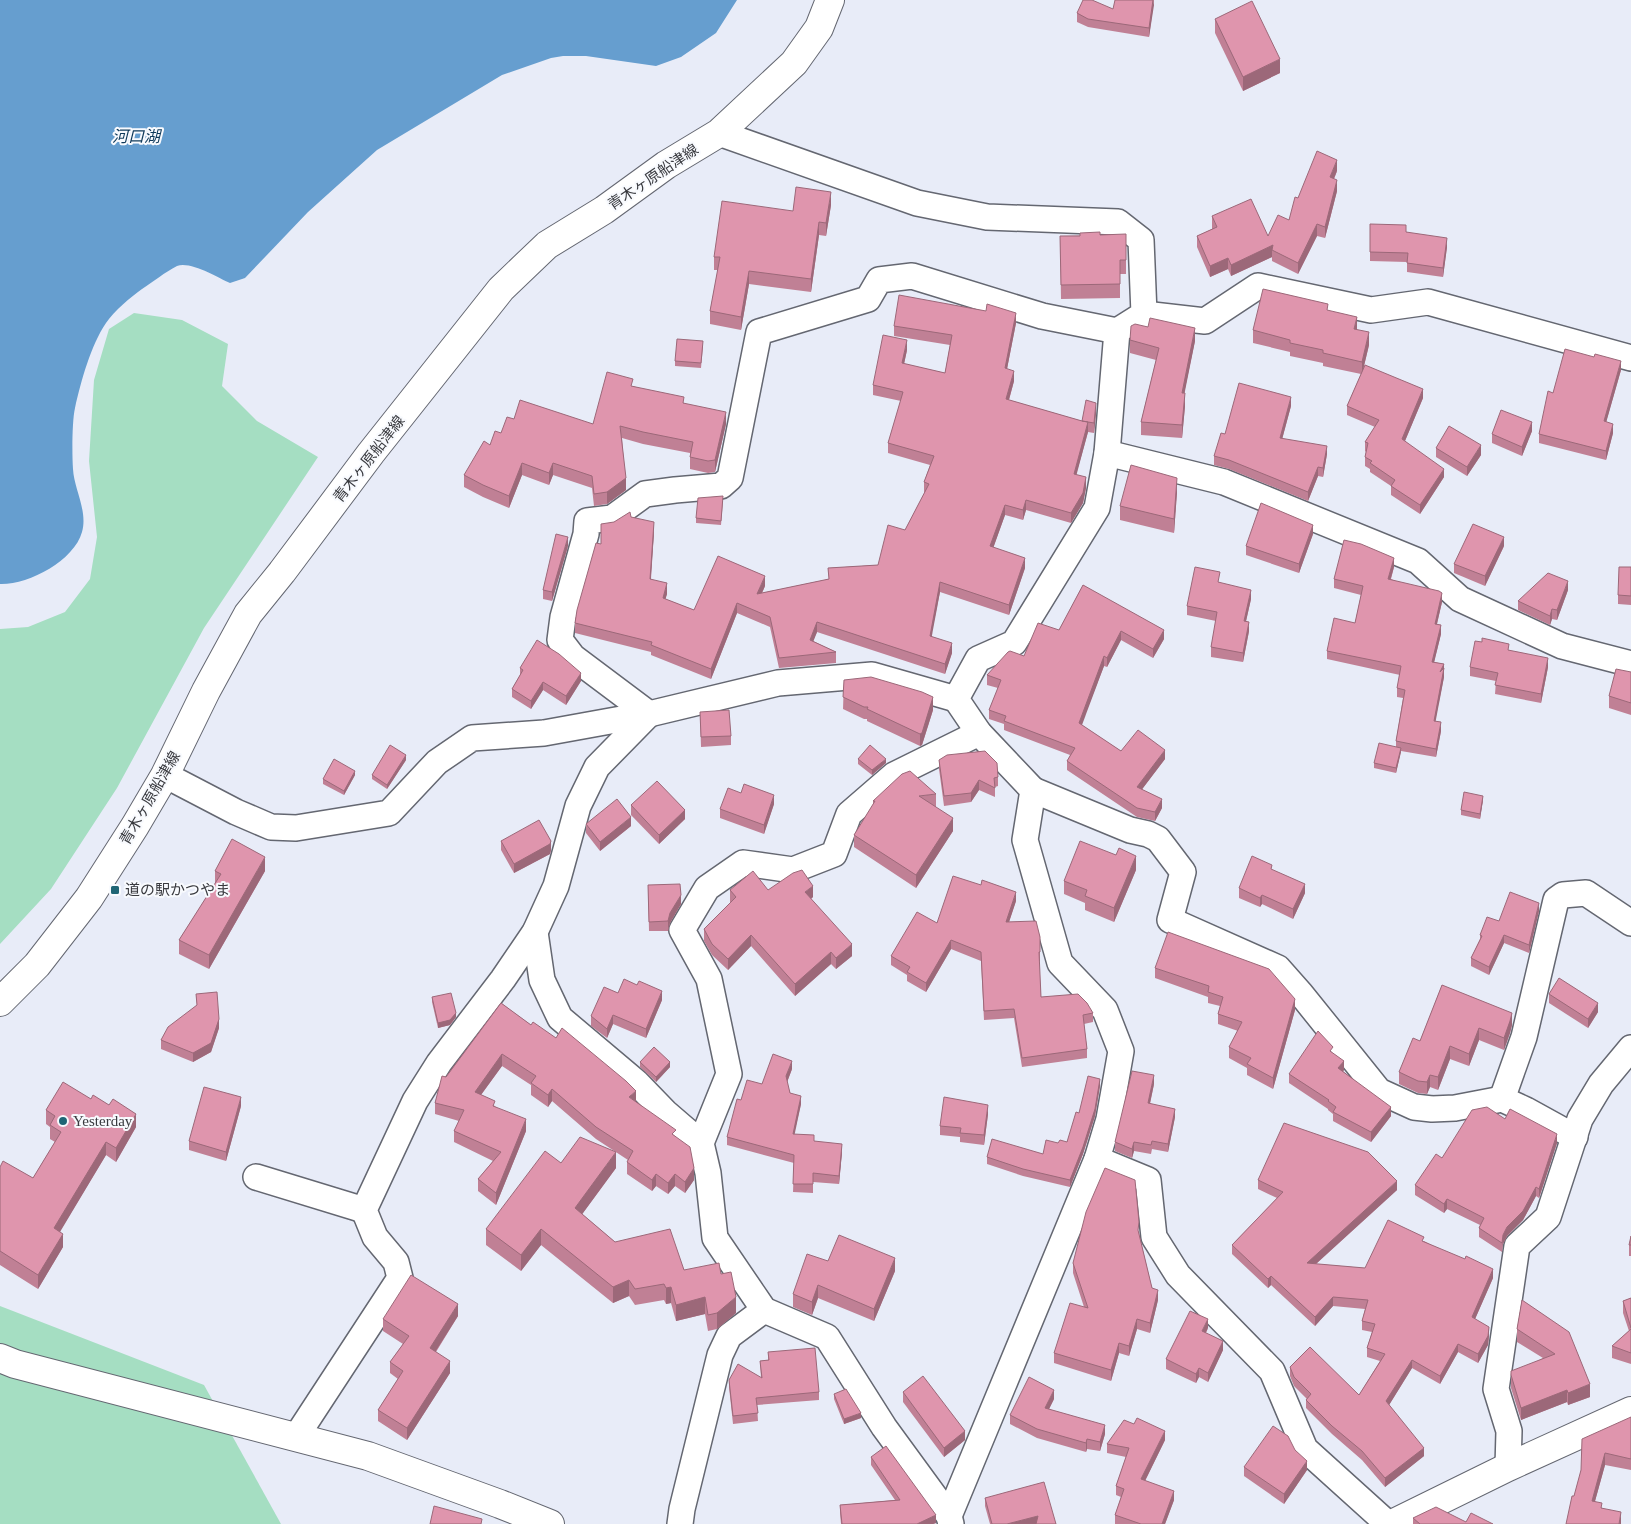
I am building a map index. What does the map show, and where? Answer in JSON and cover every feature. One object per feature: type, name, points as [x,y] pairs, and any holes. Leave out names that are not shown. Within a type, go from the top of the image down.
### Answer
[{"type":"main road","name":"青木ヶ原船津線","points":[[0,1002],[37,965],[89,898],[165,775],[206,692],[248,614],[282,572],[371,453],[501,289],[547,245],[604,210],[666,165],[719,133],[794,63],[819,28],[830,0]]},
{"type":"main road","points":[[0,1358],[15,1364],[368,1456],[550,1524]]},
{"type":"main road","points":[[1392,1524],[1508,1467],[1631,1411]]},
{"type":"street","points":[[719,133],[918,203],[987,218],[1118,222],[1141,240],[1144,314]]},
{"type":"street","points":[[649,714],[573,657],[560,640],[563,617],[586,534],[587,522],[612,518],[646,494],[721,486],[730,478],[759,332],[868,299],[879,280],[912,276],[1042,316],[1117,331],[1144,314],[1205,321],[1258,286],[1371,310],[1428,302],[1631,358]]},
{"type":"street","points":[[956,699],[978,659],[1014,643],[1097,508],[1108,453],[1117,331]]},
{"type":"street","points":[[1108,453],[1233,486],[1418,561],[1460,599],[1562,646],[1631,664]]},
{"type":"street","points":[[165,775],[236,812],[271,827],[296,828],[389,813],[437,762],[472,738],[544,732],[649,714],[778,682],[872,675],[956,699],[979,732],[1033,790],[1130,830],[1148,834],[1158,839],[1183,872],[1170,920],[1278,968],[1379,1091],[1414,1107],[1432,1109],[1455,1108],[1502,1099],[1575,1137]]},
{"type":"street","points":[[296,1437],[400,1278],[396,1262],[375,1237],[364,1210],[415,1101],[439,1063],[503,979],[535,932],[556,886],[578,806],[597,766],[649,714]]},
{"type":"street","points":[[950,1520],[884,1427],[827,1337],[764,1310],[715,1238],[708,1172],[701,1143],[729,1074],[708,979],[682,930],[707,888],[743,863],[794,870],[834,854],[850,814],[894,775],[979,732]]},
{"type":"street","points":[[950,1520],[1097,1159],[1109,1119],[1121,1051],[1105,1010],[1060,963],[1025,840],[1033,790]]},
{"type":"street","points":[[1502,1099],[1524,1037],[1556,900],[1563,895],[1586,893],[1631,923]]},
{"type":"street","points":[[535,932],[542,980],[560,1018],[636,1082],[665,1112],[701,1143]]},
{"type":"street","points":[[1508,1467],[1509,1431],[1496,1389],[1517,1246],[1548,1217],[1580,1119],[1601,1084],[1631,1048]]},
{"type":"street","points":[[1097,1159],[1148,1180],[1154,1237],[1178,1275],[1272,1371],[1305,1449],[1388,1524]]},
{"type":"street","points":[[256,1177],[364,1210]]},
{"type":"street","points":[[680,1524],[682,1509],[720,1355],[729,1336],[764,1310]]},
{"type":"green space","points":[[134,313],[182,320],[228,344],[222,386],[257,421],[318,457],[204,628],[117,788],[51,889],[0,944],[0,629],[28,627],[65,612],[90,579],[97,537],[89,461],[94,380],[109,329]]},
{"type":"green space","points":[[0,1306],[204,1385],[281,1524],[0,1524]]},
{"type":"water","name":"河口湖","points":[[0,0],[737,0],[716,33],[681,57],[656,66],[586,56],[563,56],[551,58],[502,75],[377,150],[308,212],[245,278],[230,283],[197,268],[183,265],[177,266],[164,274],[133,296],[113,314],[101,332],[87,364],[75,408],[72,447],[73,469],[83,516],[82,532],[77,543],[70,553],[36,576],[0,584]]},
{"type":"building","points":[[1083,0],[1092,0],[1113,9],[1115,0],[1153,0],[1149,28],[1088,19],[1077,13]]},
{"type":"building","points":[[1252,1],[1280,59],[1243,77],[1215,19]]},
{"type":"building","points":[[1317,151],[1337,160],[1330,177],[1337,180],[1325,227],[1317,224],[1298,263],[1272,250],[1273,245],[1231,265],[1228,258],[1210,266],[1197,236],[1217,227],[1212,216],[1251,199],[1268,236],[1278,215],[1289,220],[1295,197],[1298,198]]},
{"type":"building","points":[[796,187],[831,192],[826,223],[819,222],[811,279],[749,271],[741,317],[710,311],[720,257],[714,257],[722,201],[793,211]]},
{"type":"building","points":[[1370,224],[1406,225],[1406,232],[1447,238],[1443,268],[1407,263],[1408,253],[1370,252]]},
{"type":"building","points":[[1100,232],[1100,235],[1126,234],[1126,260],[1120,260],[1120,284],[1061,285],[1060,236],[1080,236],[1080,233]]},
{"type":"building","points":[[1263,289],[1328,304],[1327,310],[1357,317],[1354,329],[1369,332],[1362,362],[1323,353],[1323,350],[1290,343],[1290,340],[1253,330]]},
{"type":"building","points":[[899,295],[986,311],[987,304],[1016,313],[1005,368],[1014,371],[1006,399],[1088,422],[1074,474],[1086,477],[1083,493],[1071,513],[1026,500],[1023,510],[1005,505],[990,546],[1025,558],[1009,605],[940,582],[930,636],[952,643],[945,664],[817,622],[810,640],[836,652],[779,658],[770,617],[737,603],[711,669],[651,645],[652,642],[575,623],[596,543],[601,544],[601,524],[614,522],[630,512],[631,517],[654,522],[650,579],[667,583],[663,598],[694,610],[718,556],[765,576],[757,594],[829,579],[828,568],[878,565],[888,525],[905,530],[929,484],[924,482],[934,456],[888,443],[903,392],[873,385],[883,335],[907,340],[902,363],[945,373],[952,335],[894,326]]},
{"type":"building","points":[[1150,318],[1195,328],[1182,393],[1185,393],[1182,425],[1141,422],[1159,348],[1130,340],[1131,326],[1135,324],[1148,327]]},
{"type":"building","points":[[677,339],[703,341],[701,363],[675,361]]},
{"type":"building","points":[[1565,349],[1594,357],[1595,354],[1621,361],[1604,421],[1613,424],[1606,451],[1539,434],[1548,391],[1553,393]]},
{"type":"building","points":[[1365,365],[1423,389],[1402,439],[1444,469],[1420,505],[1391,486],[1395,480],[1370,463],[1372,461],[1365,457],[1368,443],[1365,442],[1379,420],[1347,406]]},
{"type":"building","points":[[607,372],[633,379],[631,386],[684,397],[683,403],[726,412],[715,460],[708,461],[690,457],[693,442],[620,426],[626,478],[607,492],[594,494],[592,476],[553,463],[549,473],[522,463],[509,496],[464,475],[484,441],[490,445],[495,431],[501,433],[507,417],[514,419],[520,400],[593,424]]},
{"type":"building","points":[[1239,383],[1291,397],[1280,438],[1327,446],[1323,468],[1318,467],[1308,492],[1229,460],[1214,456],[1221,433],[1225,434]]},
{"type":"building","points":[[1086,400],[1096,403],[1094,423],[1082,421]]},
{"type":"building","points":[[1501,410],[1532,422],[1522,447],[1492,434]]},
{"type":"building","points":[[1449,426],[1481,445],[1467,467],[1436,448]]},
{"type":"building","points":[[1131,465],[1177,478],[1174,519],[1120,506]]},
{"type":"building","points":[[723,496],[721,521],[696,518],[698,498]]},
{"type":"building","points":[[1261,503],[1313,525],[1299,564],[1246,546]]},
{"type":"building","points":[[1473,524],[1504,537],[1485,576],[1454,564]]},
{"type":"building","points":[[556,534],[568,537],[552,592],[543,590]]},
{"type":"building","points":[[1344,540],[1361,544],[1394,558],[1388,579],[1442,593],[1435,624],[1441,625],[1432,662],[1444,664],[1440,672],[1444,668],[1434,721],[1441,722],[1436,749],[1396,741],[1405,690],[1397,688],[1401,666],[1327,651],[1334,618],[1355,623],[1363,586],[1334,579]]},
{"type":"building","points":[[1195,567],[1220,572],[1218,582],[1251,590],[1244,621],[1249,622],[1243,653],[1211,647],[1217,612],[1187,606]]},
{"type":"building","points":[[1619,567],[1631,567],[1631,596],[1618,595]]},
{"type":"building","points":[[1548,573],[1568,581],[1557,610],[1552,609],[1550,616],[1518,601]]},
{"type":"building","points":[[1083,585],[1164,630],[1153,649],[1121,631],[1107,658],[1104,656],[1079,723],[1121,751],[1138,730],[1165,750],[1137,787],[1162,799],[1155,812],[1137,808],[1067,761],[1075,748],[1004,721],[1006,716],[989,710],[1001,680],[987,675],[1008,652],[1024,656],[1038,623],[1059,630]]},
{"type":"building","points":[[1482,638],[1509,644],[1508,650],[1548,658],[1541,694],[1495,685],[1498,673],[1470,667],[1475,641],[1482,642]]},
{"type":"building","points":[[537,640],[559,654],[581,673],[566,696],[543,682],[531,701],[512,689],[523,670],[520,668]]},
{"type":"building","points":[[1616,669],[1631,672],[1631,703],[1609,696]]},
{"type":"building","points":[[871,677],[933,697],[922,733],[920,734],[867,709],[868,707],[843,697],[844,680]]},
{"type":"building","points":[[729,710],[731,736],[701,737],[700,712]]},
{"type":"building","points":[[1379,743],[1401,748],[1396,768],[1374,763]]},
{"type":"building","points":[[390,745],[406,755],[387,785],[372,775]]},
{"type":"building","points":[[870,745],[886,759],[872,770],[858,759]]},
{"type":"building","points":[[985,751],[997,763],[998,777],[994,778],[995,788],[979,780],[971,793],[944,796],[939,760],[947,755]]},
{"type":"building","points":[[334,759],[355,771],[344,791],[323,779]]},
{"type":"building","points":[[910,771],[936,794],[919,796],[953,818],[916,875],[854,835],[875,801],[873,801],[902,774]]},
{"type":"building","points":[[657,781],[685,810],[659,835],[631,805]]},
{"type":"building","points":[[744,784],[774,795],[764,825],[720,809],[728,788],[741,793]]},
{"type":"building","points":[[1464,792],[1483,796],[1480,814],[1461,810]]},
{"type":"building","points":[[617,799],[631,817],[600,842],[586,824]]},
{"type":"building","points":[[539,820],[551,841],[550,844],[514,864],[501,841]]},
{"type":"building","points":[[232,839],[265,857],[209,955],[179,940],[221,874],[215,871]]},
{"type":"building","points":[[1080,841],[1116,855],[1119,848],[1136,856],[1114,908],[1085,896],[1087,890],[1064,881]]},
{"type":"building","points":[[1252,856],[1272,865],[1271,869],[1305,884],[1293,909],[1262,895],[1260,898],[1239,888]]},
{"type":"building","points":[[802,870],[813,886],[805,892],[852,944],[836,958],[831,952],[795,984],[751,935],[728,959],[712,944],[704,929],[736,897],[730,890],[753,871],[768,890],[793,873]]},
{"type":"building","points":[[953,876],[981,885],[982,880],[1016,892],[1006,922],[1036,921],[1040,937],[1041,997],[1078,994],[1087,1003],[1093,1013],[1083,1015],[1087,1049],[1022,1058],[1014,1009],[984,1011],[981,952],[951,940],[926,983],[907,972],[910,967],[891,956],[917,912],[937,923]]},
{"type":"building","points":[[680,884],[681,895],[670,913],[668,921],[649,922],[648,885]]},
{"type":"building","points":[[1510,892],[1539,903],[1529,945],[1504,935],[1489,967],[1471,958],[1482,936],[1480,935],[1487,917],[1499,921]]},
{"type":"building","points":[[1168,932],[1269,969],[1295,999],[1273,1078],[1247,1064],[1251,1058],[1229,1047],[1242,1022],[1218,1014],[1223,997],[1208,992],[1209,986],[1155,968]]},
{"type":"building","points":[[1559,978],[1598,1003],[1588,1019],[1549,994]]},
{"type":"building","points":[[624,979],[637,985],[639,981],[662,991],[646,1029],[613,1015],[607,1029],[591,1016],[604,987],[618,993]]},
{"type":"building","points":[[1442,985],[1512,1013],[1510,1021],[1504,1038],[1479,1028],[1469,1054],[1450,1046],[1438,1077],[1430,1075],[1427,1082],[1418,1081],[1399,1072],[1413,1038],[1420,1041]]},
{"type":"building","points":[[217,992],[219,1019],[211,1043],[193,1053],[161,1040],[168,1027],[197,1005],[196,994]]},
{"type":"building","points":[[451,993],[456,1013],[450,1020],[438,1023],[432,997]]},
{"type":"building","points":[[501,1003],[531,1025],[533,1022],[556,1038],[562,1028],[626,1081],[636,1091],[629,1097],[676,1130],[672,1134],[690,1147],[694,1168],[685,1182],[675,1174],[668,1183],[656,1174],[652,1180],[627,1162],[633,1151],[596,1127],[552,1089],[548,1095],[531,1083],[536,1076],[502,1054],[475,1092],[495,1101],[493,1106],[526,1119],[496,1193],[478,1179],[501,1152],[454,1131],[464,1110],[435,1103],[442,1076],[446,1077]]},
{"type":"building","points":[[1318,1031],[1333,1047],[1330,1051],[1344,1061],[1338,1068],[1391,1107],[1371,1132],[1333,1112],[1336,1107],[1329,1100],[1289,1074]]},
{"type":"building","points":[[654,1047],[670,1062],[656,1077],[640,1062]]},
{"type":"building","points":[[773,1054],[792,1061],[786,1076],[790,1093],[801,1096],[793,1134],[814,1135],[814,1141],[842,1144],[839,1176],[813,1173],[813,1184],[793,1184],[794,1155],[727,1137],[737,1099],[741,1100],[747,1080],[762,1084]]},
{"type":"building","points":[[1132,1071],[1154,1075],[1148,1103],[1175,1109],[1168,1144],[1152,1141],[1151,1145],[1134,1142],[1132,1149],[1115,1142]]},
{"type":"building","points":[[1088,1076],[1100,1079],[1095,1109],[1070,1180],[1023,1169],[987,1157],[992,1139],[1043,1154],[1046,1140],[1058,1143],[1060,1140],[1067,1142],[1076,1112],[1079,1113]]},
{"type":"building","points":[[63,1082],[91,1099],[93,1095],[109,1105],[113,1099],[136,1114],[116,1148],[106,1142],[54,1228],[63,1234],[38,1275],[0,1251],[0,1167],[3,1161],[33,1178],[61,1132],[50,1125],[55,1116],[46,1110]]},
{"type":"building","points":[[204,1087],[241,1097],[226,1152],[189,1141]]},
{"type":"building","points":[[944,1097],[988,1105],[984,1135],[960,1133],[961,1128],[940,1126]]},
{"type":"building","points":[[1487,1107],[1505,1119],[1510,1109],[1557,1134],[1539,1189],[1536,1187],[1523,1211],[1507,1227],[1502,1243],[1479,1228],[1484,1218],[1447,1199],[1444,1204],[1415,1185],[1436,1154],[1442,1158],[1472,1110]]},
{"type":"building","points":[[1284,1123],[1368,1152],[1397,1181],[1307,1263],[1365,1268],[1388,1220],[1424,1237],[1422,1241],[1465,1259],[1466,1256],[1493,1269],[1472,1317],[1489,1327],[1488,1336],[1478,1354],[1458,1344],[1440,1376],[1412,1360],[1386,1401],[1424,1448],[1385,1478],[1362,1451],[1332,1426],[1306,1400],[1311,1394],[1294,1377],[1290,1367],[1310,1347],[1359,1395],[1385,1354],[1367,1348],[1375,1324],[1362,1321],[1368,1300],[1333,1297],[1315,1317],[1271,1276],[1268,1279],[1232,1245],[1283,1192],[1258,1180]]},
{"type":"building","points":[[580,1137],[616,1152],[575,1208],[615,1242],[670,1229],[684,1270],[719,1263],[721,1274],[731,1272],[736,1297],[717,1313],[708,1315],[705,1297],[676,1305],[671,1287],[666,1288],[664,1284],[635,1289],[629,1280],[613,1287],[541,1229],[521,1255],[486,1229],[545,1151],[561,1163]]},
{"type":"building","points":[[1105,1168],[1135,1180],[1138,1230],[1152,1288],[1158,1290],[1150,1323],[1137,1319],[1129,1346],[1119,1343],[1111,1370],[1054,1353],[1070,1303],[1088,1308],[1073,1263],[1086,1212]]},
{"type":"building","points":[[839,1235],[895,1258],[874,1309],[818,1285],[812,1302],[793,1294],[807,1254],[828,1261]]},
{"type":"building","points":[[411,1275],[458,1304],[430,1348],[450,1361],[407,1428],[378,1410],[403,1371],[390,1362],[409,1336],[383,1319]]},
{"type":"building","points":[[1631,1298],[1631,1328],[1623,1301]]},
{"type":"building","points":[[1522,1300],[1569,1332],[1590,1384],[1568,1393],[1567,1390],[1521,1408],[1511,1371],[1555,1354],[1517,1329]]},
{"type":"building","points":[[1190,1311],[1208,1319],[1202,1331],[1223,1341],[1208,1373],[1199,1368],[1196,1374],[1166,1359]]},
{"type":"building","points":[[1631,1329],[1631,1353],[1612,1346]]},
{"type":"building","points":[[815,1348],[819,1392],[756,1398],[758,1413],[733,1416],[729,1380],[738,1364],[762,1378],[760,1361],[769,1360],[768,1352]]},
{"type":"building","points":[[923,1376],[965,1431],[944,1448],[903,1392]]},
{"type":"building","points":[[1029,1377],[1054,1390],[1045,1408],[1105,1425],[1100,1442],[1087,1439],[1086,1443],[1037,1429],[1010,1415]]},
{"type":"building","points":[[846,1389],[861,1413],[844,1419],[834,1394]]},
{"type":"building","points":[[1631,1417],[1631,1459],[1605,1453],[1592,1501],[1602,1503],[1601,1508],[1621,1512],[1619,1524],[1566,1524],[1572,1496],[1574,1496],[1581,1470],[1582,1439]]},
{"type":"building","points":[[1137,1418],[1165,1431],[1141,1479],[1174,1491],[1162,1524],[1141,1524],[1115,1515],[1124,1489],[1116,1486],[1129,1448],[1107,1444],[1124,1420],[1134,1424]]},
{"type":"building","points":[[1273,1426],[1288,1436],[1295,1450],[1307,1461],[1284,1494],[1244,1467]]},
{"type":"building","points":[[886,1446],[936,1515],[917,1524],[842,1524],[840,1505],[900,1500],[871,1457]]},
{"type":"building","points":[[1044,1482],[1056,1524],[1036,1524],[1038,1516],[1007,1524],[992,1524],[985,1498]]},
{"type":"building","points":[[434,1506],[482,1519],[481,1524],[430,1524]]},
{"type":"building","points":[[1436,1507],[1466,1522],[1471,1513],[1493,1524],[1420,1524],[1413,1518]]},
{"type":"place","name":"道の駅かつやま","points":[[115,890]]},
{"type":"place","name":"Yesterday","points":[[63,1121]]}]
